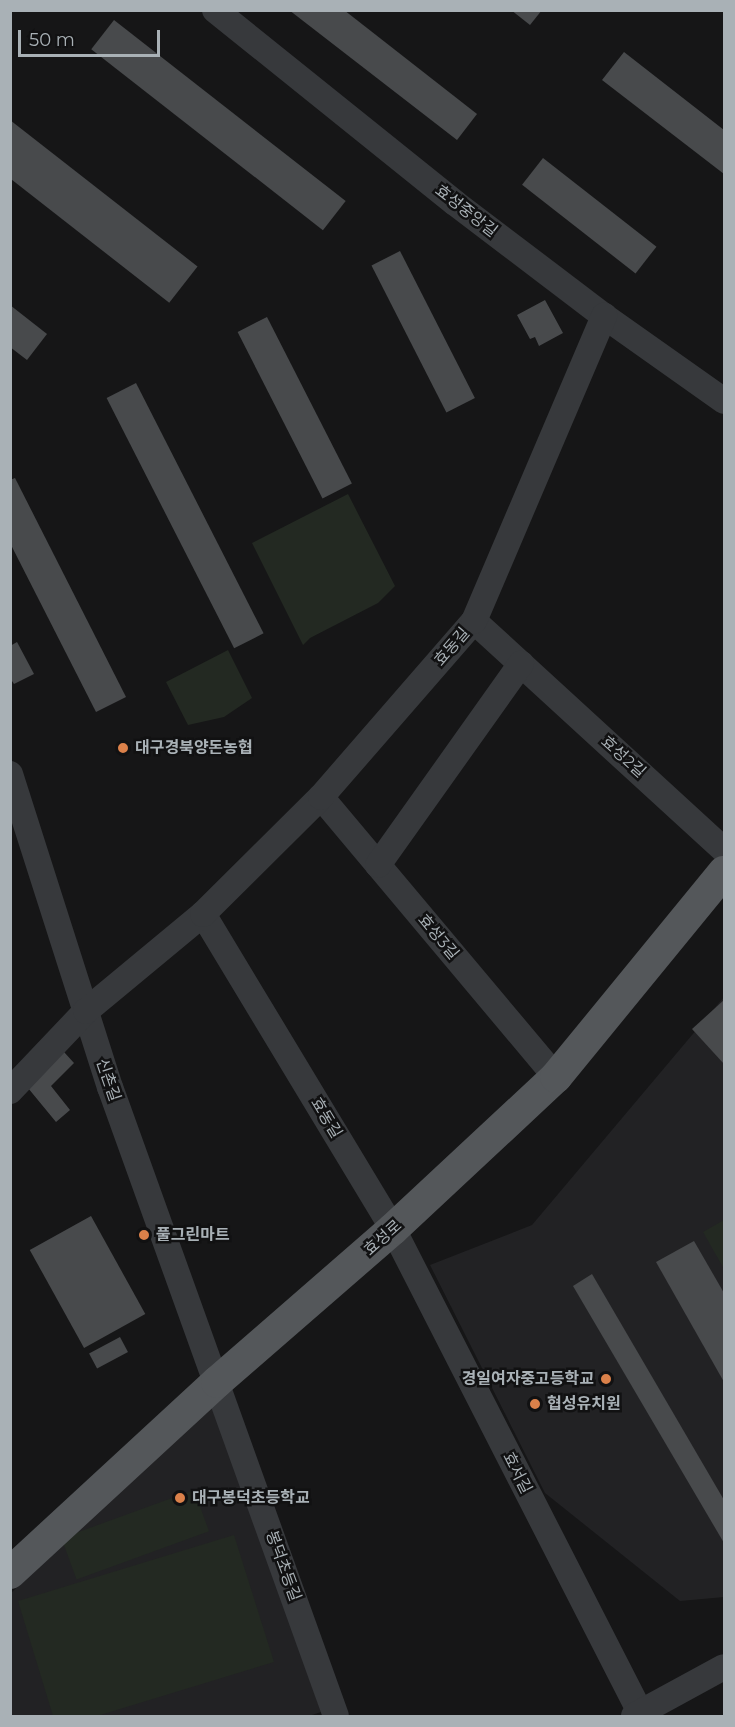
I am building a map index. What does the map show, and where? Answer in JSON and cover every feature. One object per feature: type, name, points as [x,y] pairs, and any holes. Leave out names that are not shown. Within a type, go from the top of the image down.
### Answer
[{"type":"main road","name":"효성로","points":[[10,1574],[217,1382],[393,1229],[556,1077],[724,872]]},
{"type":"street","name":"효성중앙길","points":[[215,10],[455,203],[604,316],[724,401]]},
{"type":"street","name":"효동길","points":[[10,1091],[86,1011],[203,914],[321,797],[474,621],[604,316]]},
{"type":"street","name":"효성2길","points":[[474,621],[724,850]]},
{"type":"street","points":[[378,865],[521,664]]},
{"type":"street","name":"신촌길","points":[[10,774],[110,1087],[217,1382]]},
{"type":"street","name":"효성3길","points":[[321,797],[556,1077]]},
{"type":"street","name":"효동길","points":[[203,914],[393,1229]]},
{"type":"street","name":"효서길","points":[[393,1229],[639,1715]]},
{"type":"street","name":"봉덕초등길","points":[[217,1382],[336,1716]]},
{"type":"street","points":[[639,1715],[724,1667]]},
{"type":"shaded area","points":[[348,494],[395,586],[378,603],[310,638],[303,645],[252,543]]},
{"type":"shaded area","points":[[228,650],[252,698],[224,717],[188,725],[166,682]]},
{"type":"shaded area","name":"경일여자중고등학교","points":[[724,997],[724,1597],[680,1601],[545,1493],[430,1265],[532,1225]]},
{"type":"shaded area","points":[[724,1220],[724,1269],[703,1232]]},
{"type":"shaded area","name":"대구봉덕초등학교","points":[[214,1403],[321,1712],[309,1716],[11,1716],[11,1593]]},
{"type":"shaded area","points":[[194,1490],[209,1531],[77,1580],[62,1538]]},
{"type":"shaded area","points":[[234,1535],[274,1662],[97,1716],[53,1716],[18,1601]]},
{"type":"building","points":[[289,10],[344,10],[477,114],[457,140]]},
{"type":"building","points":[[511,10],[542,10],[530,25]]},
{"type":"building","points":[[114,20],[346,201],[323,230],[91,49]]},
{"type":"building","points":[[624,52],[724,130],[724,174],[602,80]]},
{"type":"building","points":[[10,120],[198,267],[169,303],[10,178]]},
{"type":"building","points":[[543,158],[656,247],[636,273],[522,185]]},
{"type":"building","points":[[400,251],[475,398],[446,413],[371,266]]},
{"type":"building","points":[[545,300],[563,333],[539,346],[535,337],[530,339],[517,315]]},
{"type":"building","points":[[10,305],[47,334],[27,360],[10,347]]},
{"type":"building","points":[[267,317],[352,484],[322,499],[238,332]]},
{"type":"building","points":[[136,383],[264,633],[234,648],[107,398]]},
{"type":"building","points":[[15,478],[126,697],[96,712],[10,543],[10,480]]},
{"type":"building","points":[[17,642],[34,674],[14,684],[10,678],[10,646]]},
{"type":"building","points":[[724,1000],[724,1064],[692,1029]]},
{"type":"building","points":[[64,1052],[74,1063],[51,1086],[70,1110],[56,1122],[28,1088]]},
{"type":"building","points":[[91,1216],[145,1314],[84,1348],[30,1250]]},
{"type":"building","points":[[694,1241],[724,1293],[724,1382],[656,1262]]},
{"type":"building","points":[[592,1274],[724,1500],[724,1543],[573,1286]]},
{"type":"building","points":[[120,1337],[128,1352],[97,1368],[89,1353]]},
{"type":"place","name":"대구경북양돈농협","points":[[123,748]]},
{"type":"place","name":"풀그린마트","points":[[144,1235]]},
{"type":"place","name":"경일여자중고등학교","points":[[606,1379]]},
{"type":"place","name":"협성유치원","points":[[535,1404]]},
{"type":"place","name":"대구봉덕초등학교","points":[[180,1498]]}]
